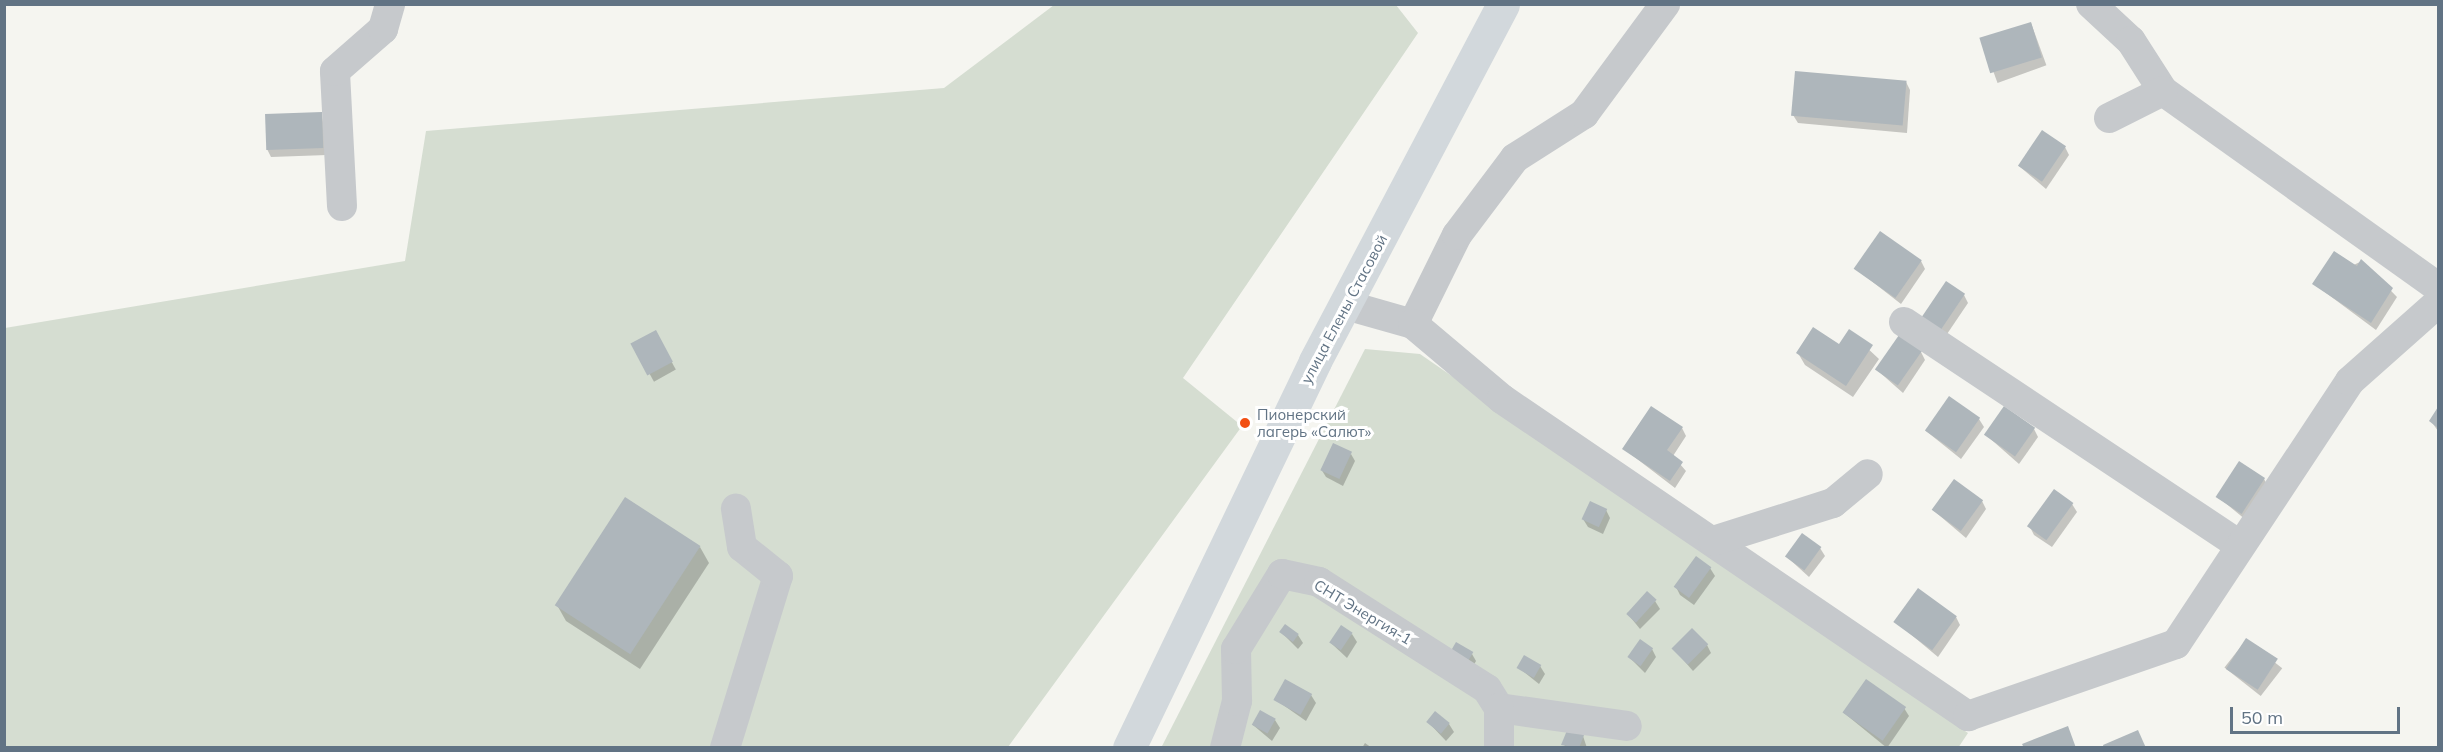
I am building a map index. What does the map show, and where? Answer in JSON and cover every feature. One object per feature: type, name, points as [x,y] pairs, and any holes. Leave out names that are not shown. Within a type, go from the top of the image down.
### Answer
[{"type":"main road","name":"улица Елены Стасовой","points":[[1129,747],[1346,305],[1503,4]]},
{"type":"street","points":[[342,206],[335,71],[383,29],[390,4]]},
{"type":"street","points":[[1413,324],[1457,235],[1515,158],[1584,114],[1665,4]]},
{"type":"street","points":[[2091,4],[2131,41],[2163,91],[2439,287]]},
{"type":"street","points":[[2109,118],[2163,91]]},
{"type":"street","points":[[1346,305],[1413,324],[1502,399],[1968,716],[2176,644],[2238,544],[2350,381],[2439,303]]},
{"type":"street","points":[[1904,322],[2238,544]]},
{"type":"street","points":[[1713,541],[1833,503],[1868,474]]},
{"type":"street","points":[[725,747],[778,576],[742,546],[736,508]]},
{"type":"street","name":"СНТ Энергия-1","points":[[1225,747],[1237,701],[1236,649],[1282,574],[1319,582],[1487,689],[1499,708]]},
{"type":"street","points":[[1499,747],[1499,708],[1627,726]]},
{"type":"shaded area","points":[[1054,5],[1396,5],[1418,33],[1183,378],[1242,426],[1008,747],[5,748],[5,328],[405,261],[426,131],[944,88]]},
{"type":"shaded area","points":[[1365,349],[1420,354],[1968,733],[1958,748],[1161,748]]},
{"type":"building","points":[[2031,22],[2042,57],[1990,73],[1979,38]]},
{"type":"building","points":[[1795,71],[1907,81],[1903,126],[1791,116]]},
{"type":"building","points":[[322,112],[323,148],[266,150],[265,114]]},
{"type":"building","points":[[2042,130],[2066,146],[2042,182],[2018,166]]},
{"type":"building","points":[[1880,231],[1922,260],[1895,298],[1854,269]]},
{"type":"building","points":[[2334,251],[2357,266],[2361,259],[2393,288],[2371,323],[2312,284]]},
{"type":"building","points":[[1946,281],[1965,294],[1940,330],[1921,317]]},
{"type":"building","points":[[1813,327],[1839,344],[1849,329],[1873,345],[1846,386],[1796,353]]},
{"type":"building","points":[[656,330],[673,362],[647,375],[630,344]]},
{"type":"building","points":[[1899,335],[1922,351],[1898,385],[1875,369]]},
{"type":"building","points":[[1949,396],[1980,418],[1956,452],[1925,430]]},
{"type":"building","points":[[1651,406],[1683,427],[1667,450],[1683,462],[1670,481],[1622,449]]},
{"type":"building","points":[[2004,406],[2035,428],[2015,456],[1984,435]]},
{"type":"building","points":[[2438,407],[2438,428],[2429,421]]},
{"type":"building","points":[[1333,443],[1352,452],[1339,479],[1320,470]]},
{"type":"building","points":[[2239,461],[2265,478],[2242,514],[2216,497]]},
{"type":"building","points":[[1954,479],[1983,500],[1961,531],[1932,510]]},
{"type":"building","points":[[2054,489],[2073,503],[2046,540],[2027,526]]},
{"type":"building","points":[[625,497],[700,546],[630,654],[555,605]]},
{"type":"building","points":[[1590,501],[1607,509],[1599,527],[1582,519]]},
{"type":"building","points":[[1802,533],[1821,547],[1804,571],[1785,556]]},
{"type":"building","points":[[1696,556],[1711,567],[1689,598],[1674,587]]},
{"type":"building","points":[[1918,588],[1957,616],[1932,650],[1893,622]]},
{"type":"building","points":[[1647,591],[1657,600],[1636,623],[1626,614]]},
{"type":"building","points":[[1285,624],[1299,634],[1293,642],[1279,632]]},
{"type":"building","points":[[1341,625],[1353,633],[1341,650],[1329,642]]},
{"type":"building","points":[[1692,628],[1708,644],[1688,665],[1671,649]]},
{"type":"building","points":[[2246,638],[2278,659],[2258,690],[2226,669]]},
{"type":"building","points":[[1640,639],[1653,648],[1640,666],[1627,657]]},
{"type":"building","points":[[1456,642],[1473,652],[1466,665],[1448,655]]},
{"type":"building","points":[[1524,655],[1541,665],[1534,678],[1516,668]]},
{"type":"building","points":[[1285,679],[1312,694],[1300,715],[1273,700]]},
{"type":"building","points":[[1866,679],[1906,707],[1883,741],[1842,713]]},
{"type":"building","points":[[1260,710],[1276,719],[1268,734],[1252,725]]},
{"type":"building","points":[[1435,711],[1450,723],[1441,734],[1426,722]]},
{"type":"building","points":[[2068,726],[2076,748],[2024,748],[2022,744]]},
{"type":"building","points":[[1568,728],[1584,735],[1579,748],[1561,745]]},
{"type":"building","points":[[2138,730],[2146,748],[2104,748],[2103,745]]},
{"type":"place","name":"Пионерский лагерь «Салют»","points":[[1245,423]]}]
